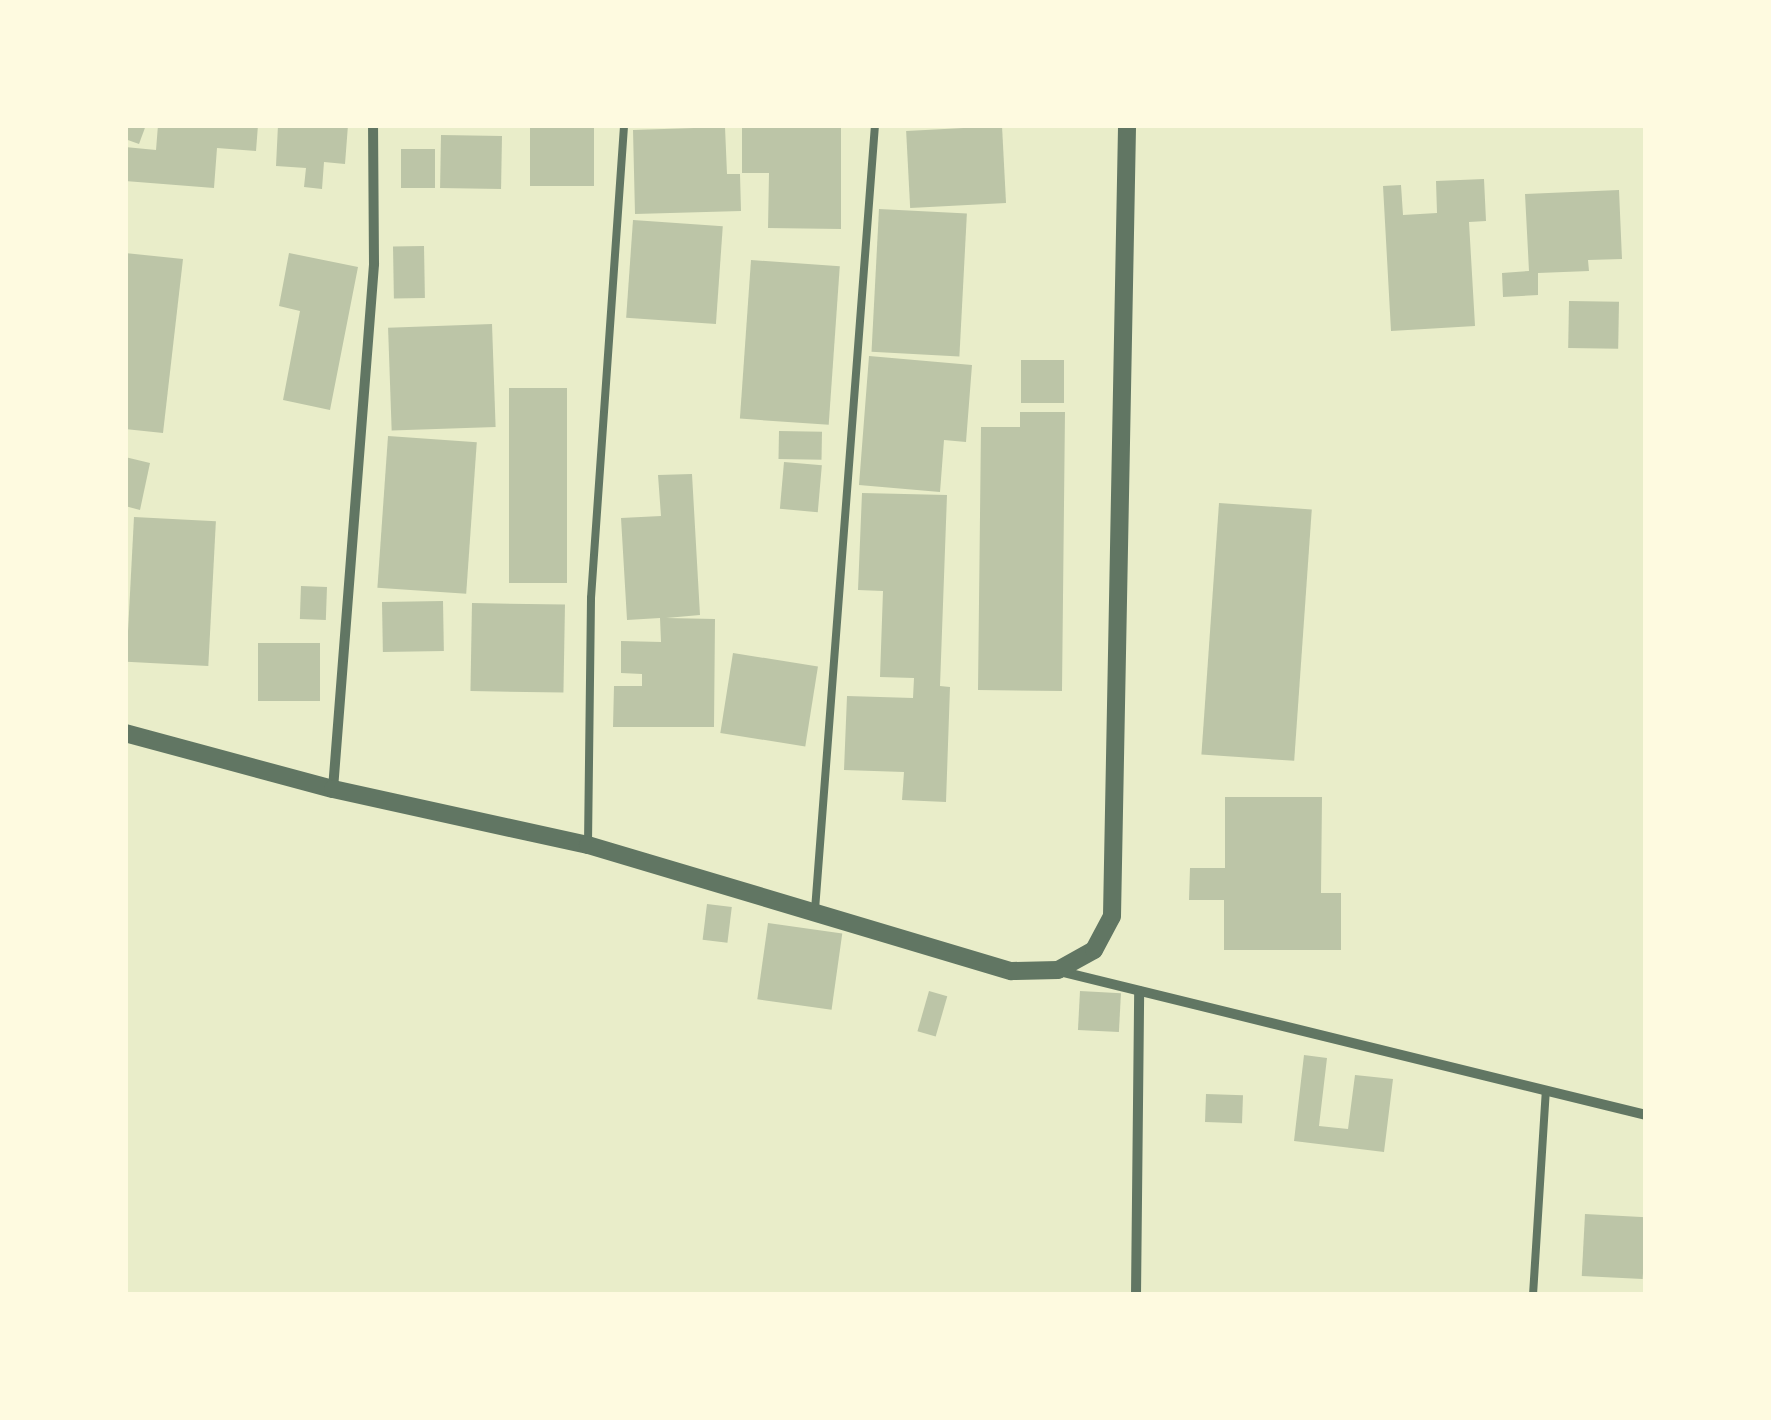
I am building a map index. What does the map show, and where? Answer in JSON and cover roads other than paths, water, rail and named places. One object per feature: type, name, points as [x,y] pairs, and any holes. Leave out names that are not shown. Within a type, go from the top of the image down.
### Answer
[{"type":"street","points":[[333,789],[374,264],[373,125]]},
{"type":"street","points":[[1058,970],[1094,950],[1112,916],[1128,125]]},
{"type":"street","points":[[125,733],[333,789],[588,845],[1012,971],[1058,970],[1646,1114]]},
{"type":"street","points":[[1136,1295],[1139,990]]},
{"type":"lane","points":[[588,845],[591,598],[624,125]]},
{"type":"lane","points":[[814,910],[875,125]]},
{"type":"lane","points":[[1533,1295],[1546,1090]]}]
